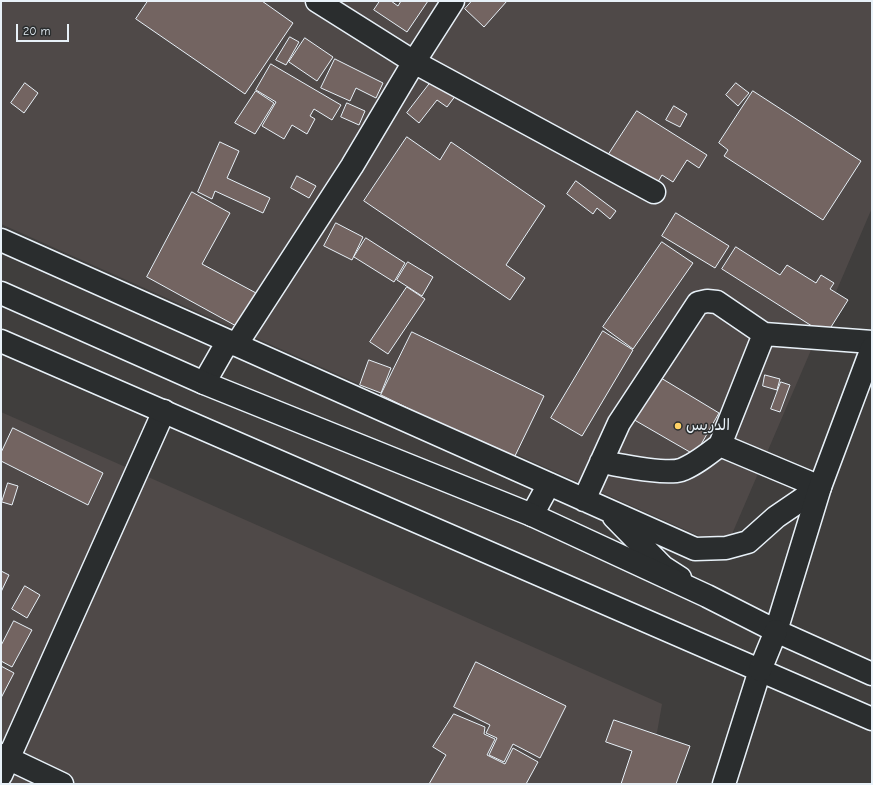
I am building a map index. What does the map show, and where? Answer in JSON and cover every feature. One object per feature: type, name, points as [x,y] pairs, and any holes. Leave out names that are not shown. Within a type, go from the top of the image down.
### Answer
[{"type":"main road","points":[[318,1],[414,62],[654,192]]},
{"type":"main road","points":[[204,383],[352,166],[414,62],[453,1]]},
{"type":"main road","points":[[1,240],[695,549],[726,548],[748,542],[776,517],[820,487]]},
{"type":"main road","points":[[1,293],[204,383],[532,515],[707,596],[776,631],[872,674]]},
{"type":"main road","points":[[584,500],[619,423],[698,303],[707,301],[717,302],[764,334],[872,342]]},
{"type":"main road","points":[[601,462],[666,472],[679,470],[692,465],[720,445],[764,334]]},
{"type":"main road","points":[[1,341],[872,718]]},
{"type":"main road","points":[[724,784],[760,670],[776,631],[820,487],[872,348]]},
{"type":"main road","points":[[62,784],[4,763],[164,411]]},
{"type":"main road","points":[[720,445],[820,487]]},
{"type":"main road","points":[[532,515],[548,484]]},
{"type":"main road","points":[[609,511],[636,541],[663,567],[707,596]]},
{"type":"shaded area","points":[[1,1],[872,1],[872,208],[726,548],[1,224]]},
{"type":"shaded area","points":[[1,412],[662,704],[648,784],[1,784]]},
{"type":"building","points":[[148,1],[262,1],[293,23],[245,94],[136,19]]},
{"type":"building","points":[[380,1],[391,1],[398,6],[401,1],[428,1],[407,32],[374,10]]},
{"type":"building","points":[[472,1],[507,1],[484,27],[465,9]]},
{"type":"building","points":[[290,37],[299,42],[286,65],[276,60]]},
{"type":"building","points":[[305,38],[333,57],[317,81],[289,62]]},
{"type":"building","points":[[335,59],[383,83],[376,98],[356,88],[350,101],[321,88]]},
{"type":"building","points":[[271,64],[341,105],[332,120],[314,109],[310,116],[315,119],[307,134],[292,125],[284,139],[262,126],[276,102],[256,90]]},
{"type":"building","points":[[434,78],[456,95],[447,107],[437,100],[419,123],[407,113]]},
{"type":"building","points":[[25,83],[38,93],[24,113],[11,103]]},
{"type":"building","points":[[736,83],[749,93],[738,106],[726,95]]},
{"type":"building","points":[[256,91],[274,103],[255,134],[235,123]]},
{"type":"building","points":[[753,91],[861,161],[823,220],[724,156],[728,150],[719,143]]},
{"type":"building","points":[[347,103],[365,111],[359,125],[341,117]]},
{"type":"building","points":[[674,106],[687,114],[680,127],[666,120]]},
{"type":"building","points":[[637,111],[707,155],[699,168],[687,160],[673,182],[662,175],[655,187],[607,157]]},
{"type":"building","points":[[407,137],[440,160],[451,142],[545,206],[506,265],[525,278],[510,300],[364,201]]},
{"type":"building","points":[[220,142],[239,151],[227,178],[270,198],[263,213],[215,191],[212,199],[198,192]]},
{"type":"building","points":[[297,176],[316,186],[309,198],[291,188]]},
{"type":"building","points":[[576,181],[616,211],[610,219],[597,208],[593,214],[567,194]]},
{"type":"building","points":[[192,192],[230,213],[202,264],[256,293],[238,327],[147,277]]},
{"type":"building","points":[[676,213],[729,246],[715,268],[662,236]]},
{"type":"building","points":[[336,223],[363,237],[352,260],[324,246]]},
{"type":"building","points":[[366,238],[405,263],[394,282],[354,257]]},
{"type":"building","points":[[662,242],[693,263],[633,349],[603,327]]},
{"type":"building","points":[[736,247],[780,275],[787,265],[816,283],[821,275],[834,283],[830,289],[848,300],[826,335],[722,269]]},
{"type":"building","points":[[408,262],[433,277],[422,296],[397,280]]},
{"type":"building","points":[[407,287],[425,299],[388,354],[370,342]]},
{"type":"building","points":[[603,331],[633,350],[582,436],[551,418]]},
{"type":"building","points":[[412,332],[544,396],[513,460],[381,395]]},
{"type":"building","points":[[369,360],[391,368],[381,393],[360,385]]},
{"type":"building","points":[[656,375],[719,413],[695,455],[631,418]]},
{"type":"building","points":[[765,375],[780,379],[777,390],[763,386]]},
{"type":"building","points":[[781,382],[790,385],[780,412],[771,409]]},
{"type":"building","points":[[13,428],[103,473],[88,505],[1,461],[1,453]]},
{"type":"building","points":[[8,483],[18,486],[12,505],[2,502]]},
{"type":"building","points":[[1,571],[9,575],[1,592]]},
{"type":"building","points":[[25,586],[40,595],[27,618],[12,609]]},
{"type":"building","points":[[14,621],[32,630],[12,667],[1,661],[1,646]]},
{"type":"building","points":[[476,662],[566,706],[540,758],[513,744],[504,762],[489,755],[497,738],[486,733],[490,725],[454,707]]},
{"type":"building","points":[[1,666],[14,673],[1,698]]},
{"type":"building","points":[[454,714],[485,727],[484,734],[495,739],[487,755],[505,764],[513,748],[538,762],[526,784],[429,784],[446,755],[433,747]]},
{"type":"building","points":[[614,720],[690,746],[676,784],[621,784],[632,751],[606,742]]},
{"type":"place","name":"الدريس","points":[[678,426]]}]
